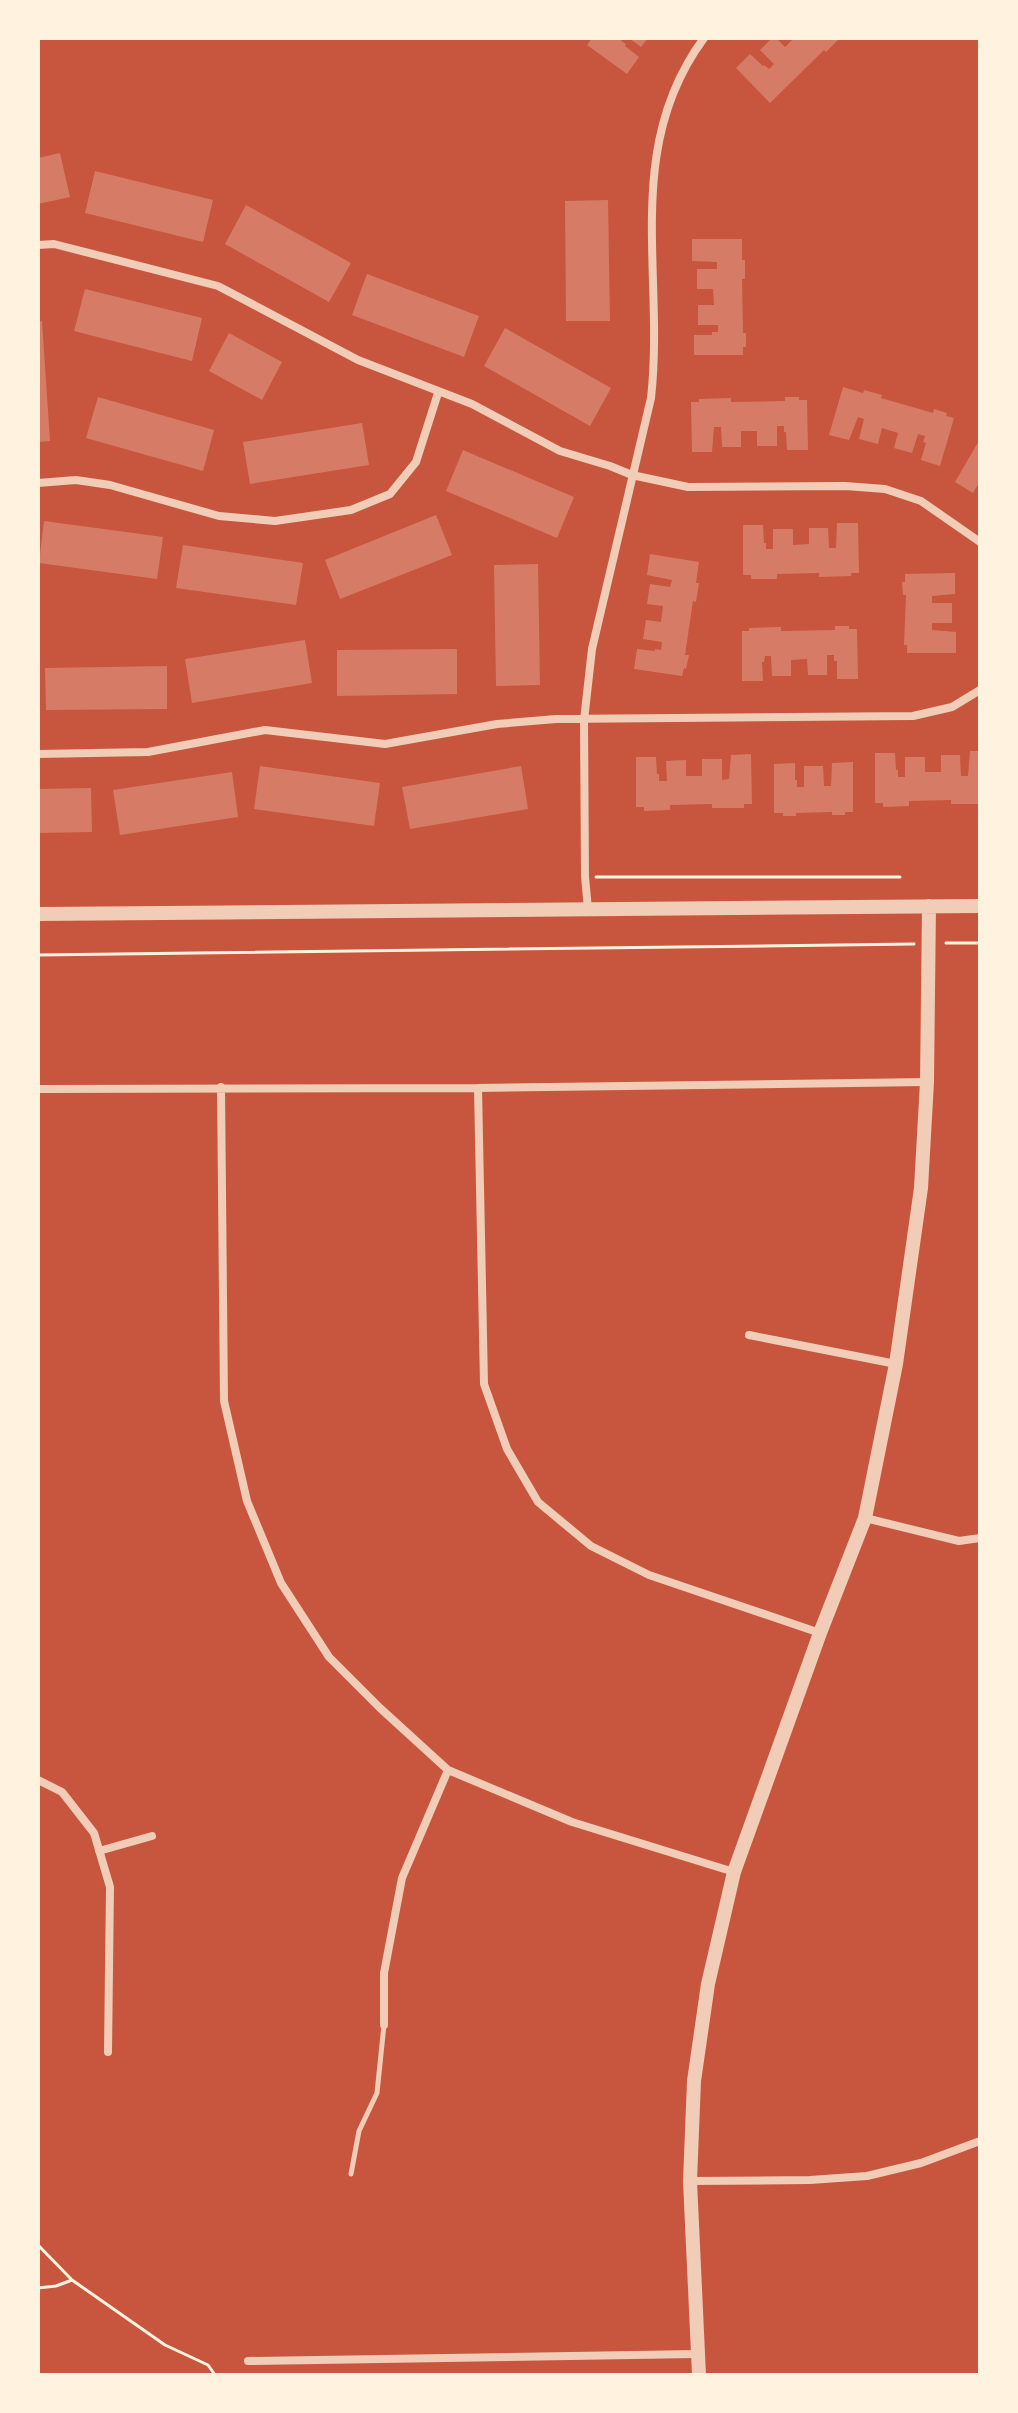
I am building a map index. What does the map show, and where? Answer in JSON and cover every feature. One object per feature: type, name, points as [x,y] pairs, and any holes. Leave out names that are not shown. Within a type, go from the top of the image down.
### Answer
[{"type":"street","points":[[588,909],[584,720],[592,649],[651,398],[654,371],[653,172],[662,127],[678,83],[704,38]]},
{"type":"street","points":[[38,245],[54,244],[218,286],[358,360],[472,404],[560,451],[632,475],[688,487],[845,486],[885,489],[921,501],[980,542]]},
{"type":"street","points":[[38,483],[76,480],[110,485],[219,516],[275,521],[351,510],[390,494],[416,462],[438,393]]},
{"type":"street","points":[[38,754],[148,752],[265,730],[385,744],[497,724],[556,719],[913,716],[952,707],[980,690]]},
{"type":"street","points":[[699,2375],[690,2181],[694,2081],[708,1984],[734,1872],[865,1518],[896,1364],[921,1188],[927,1082],[929,906]]},
{"type":"street","points":[[38,914],[980,906]]},
{"type":"street","points":[[38,1089],[478,1088],[927,1082]]},
{"type":"street","points":[[221,1087],[224,1401],[247,1501],[281,1583],[329,1657],[448,1770],[572,1822],[734,1872]]},
{"type":"street","points":[[478,1088],[484,1384],[507,1449],[538,1502],[591,1546],[649,1575],[820,1633]]},
{"type":"street","points":[[749,1335],[896,1364]]},
{"type":"street","points":[[865,1518],[959,1541],[980,1538]]},
{"type":"street","points":[[384,2025],[384,1973],[402,1878],[448,1770]]},
{"type":"street","points":[[38,1780],[62,1792],[94,1833],[110,1887],[108,2052]]},
{"type":"street","points":[[99,1851],[152,1836]]},
{"type":"street","points":[[690,2181],[867,2176],[921,2163],[980,2141]]},
{"type":"street","points":[[248,2361],[696,2354]]},
{"type":"lane","points":[[351,2174],[359,2131],[377,2093],[384,2025]]},
{"type":"path","points":[[585,877],[900,877]]},
{"type":"path","points":[[962,943],[980,943]]},
{"type":"path","points":[[38,955],[897,944]]},
{"type":"path","points":[[38,2245],[72,2280],[165,2345],[208,2365],[215,2375]]},
{"type":"path","points":[[38,2288],[72,2280]]},
{"type":"building","points":[[592,38],[622,38],[625,46],[639,57],[627,74],[587,45]]},
{"type":"building","points":[[629,38],[648,38],[641,47]]},
{"type":"building","points":[[772,38],[785,47],[794,38],[840,38],[770,103],[736,68],[750,54],[769,69],[774,64],[760,50]]},
{"type":"building","points":[[60,153],[70,197],[38,204],[38,158]]},
{"type":"building","points":[[95,171],[213,200],[203,242],[85,213]]},
{"type":"building","points":[[608,200],[610,321],[566,321],[565,201]]},
{"type":"building","points":[[246,205],[351,263],[329,302],[225,244]]},
{"type":"building","points":[[692,239],[742,239],[742,260],[745,260],[745,279],[742,279],[743,333],[746,333],[743,355],[694,355],[694,335],[718,332],[718,325],[698,325],[698,305],[714,305],[713,289],[697,289],[697,269],[717,269],[717,262],[692,261]]},
{"type":"building","points":[[367,274],[479,316],[464,357],[352,315]]},
{"type":"building","points":[[85,289],[202,318],[192,361],[74,331]]},
{"type":"building","points":[[42,321],[50,441],[38,442],[38,322]]},
{"type":"building","points":[[505,328],[611,388],[590,426],[484,366]]},
{"type":"building","points":[[229,333],[282,362],[262,400],[209,371]]},
{"type":"building","points":[[843,387],[882,395],[881,398],[933,413],[934,409],[954,418],[940,466],[921,460],[925,436],[918,434],[912,453],[894,448],[898,433],[882,428],[878,444],[859,439],[864,419],[858,417],[849,440],[829,435]]},
{"type":"building","points":[[98,397],[214,430],[203,471],[86,438]]},
{"type":"building","points":[[785,397],[807,400],[808,450],[787,450],[784,426],[777,426],[777,446],[757,446],[757,431],[741,431],[741,447],[722,447],[721,427],[714,427],[712,452],[692,452],[691,402],[731,398],[731,402],[785,401]]},
{"type":"building","points":[[362,423],[369,465],[250,484],[243,442]]},
{"type":"building","points":[[980,439],[980,481],[973,493],[955,482]]},
{"type":"building","points":[[463,450],[574,497],[557,538],[446,491]]},
{"type":"building","points":[[436,515],[452,555],[340,599],[325,560]]},
{"type":"building","points":[[44,521],[163,537],[157,579],[39,563]]},
{"type":"building","points":[[837,523],[858,523],[859,573],[819,577],[819,573],[777,574],[777,579],[751,579],[751,575],[743,575],[743,525],[763,525],[766,549],[773,549],[773,529],[793,529],[793,545],[809,544],[809,528],[828,528],[829,548],[836,548]]},
{"type":"building","points":[[183,545],[303,563],[296,605],[176,588]]},
{"type":"building","points":[[650,554],[699,562],[696,583],[699,583],[696,602],[693,601],[685,655],[689,655],[682,676],[634,669],[637,649],[661,650],[662,642],[643,639],[646,620],[661,622],[663,606],[647,604],[650,584],[670,587],[672,580],[647,575]]},
{"type":"building","points":[[538,564],[540,685],[496,686],[494,565]]},
{"type":"building","points":[[955,573],[955,594],[932,596],[932,603],[952,603],[952,623],[932,623],[932,630],[956,632],[956,653],[907,653],[907,645],[904,645],[906,595],[903,595],[902,582],[905,582],[905,574]]},
{"type":"building","points":[[835,626],[857,629],[858,679],[837,679],[834,655],[827,655],[827,675],[808,675],[807,659],[791,660],[791,676],[772,676],[771,656],[765,656],[762,662],[763,681],[742,681],[742,631],[781,627],[781,631],[835,630]]},
{"type":"building","points":[[305,640],[312,683],[192,703],[185,659]]},
{"type":"building","points":[[457,649],[457,694],[337,696],[337,650]]},
{"type":"building","points":[[167,666],[167,709],[46,710],[45,668]]},
{"type":"building","points":[[970,751],[980,751],[980,804],[951,804],[951,800],[909,801],[909,806],[883,807],[883,803],[875,803],[875,753],[895,753],[898,777],[905,777],[905,757],[925,757],[925,772],[941,772],[941,755],[960,755],[961,776],[968,776]]},
{"type":"building","points":[[751,754],[752,804],[744,804],[744,808],[712,808],[712,804],[670,805],[670,810],[644,811],[644,807],[636,807],[636,757],[656,757],[659,781],[667,781],[666,761],[686,760],[686,776],[702,776],[702,759],[722,759],[722,780],[729,779],[731,755]]},
{"type":"building","points":[[853,762],[853,812],[845,812],[845,815],[832,815],[832,812],[796,813],[796,816],[774,813],[774,764],[795,763],[797,787],[804,787],[804,766],[823,766],[824,786],[831,786],[832,763]]},
{"type":"building","points":[[260,766],[380,783],[374,826],[254,809]]},
{"type":"building","points":[[521,766],[528,809],[410,829],[402,787]]},
{"type":"building","points":[[232,772],[238,817],[120,835],[113,790]]},
{"type":"building","points":[[91,788],[92,832],[38,833],[38,789]]}]
